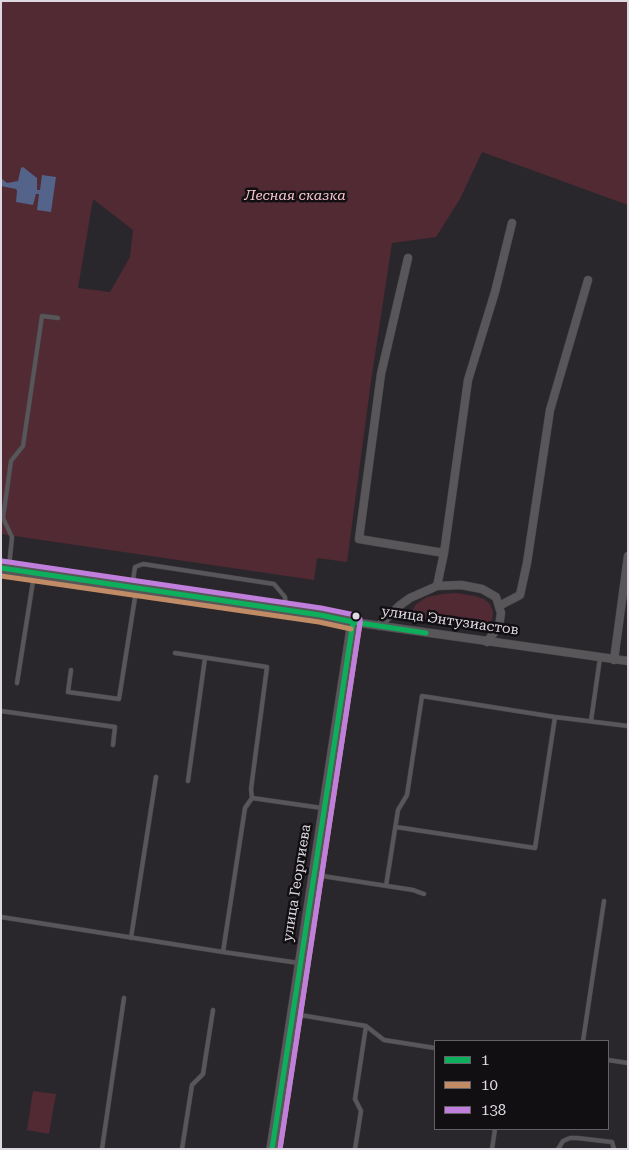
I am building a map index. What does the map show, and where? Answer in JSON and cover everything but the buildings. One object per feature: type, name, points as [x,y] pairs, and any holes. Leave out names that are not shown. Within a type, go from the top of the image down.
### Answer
[{"type":"street","points":[[437,586],[444,553],[468,380],[495,292],[512,222]]},
{"type":"street","points":[[408,258],[380,374],[359,539],[444,553]]},
{"type":"street","points":[[499,606],[520,595],[527,563],[550,410],[588,280]]},
{"type":"street","points":[[614,660],[628,556]]},
{"type":"street","name":"улица Энтузиастов","points":[[5,568],[320,614],[379,626],[628,662]]},
{"type":"street","points":[[379,626],[404,602],[437,586],[461,585],[482,589],[496,597],[501,613],[499,626],[487,642]]},
{"type":"street","name":"улица Георгиева","points":[[272,1149],[299,963],[353,622]]},
{"type":"lane","points":[[5,568],[12,537],[3,518],[11,461],[23,446],[42,316],[58,318]]},
{"type":"lane","points":[[71,670],[68,692],[119,699],[134,588],[135,567],[143,564],[274,584],[285,597],[286,609]]},
{"type":"lane","points":[[17,683],[34,573]]},
{"type":"lane","points":[[175,653],[267,667],[251,789],[252,798],[245,808],[223,952]]},
{"type":"lane","points":[[188,781],[206,658]]},
{"type":"lane","points":[[591,721],[600,658]]},
{"type":"lane","points":[[386,886],[398,810],[407,795],[422,696],[555,717],[628,726]]},
{"type":"lane","points":[[1,712],[115,727],[113,745]]},
{"type":"lane","points":[[396,827],[535,848],[555,717]]},
{"type":"lane","points":[[131,938],[156,777]]},
{"type":"lane","points":[[252,798],[324,808]]},
{"type":"lane","points":[[314,875],[413,890],[424,894]]},
{"type":"lane","points":[[582,1040],[604,901]]},
{"type":"lane","points":[[1,917],[299,963]]},
{"type":"lane","points":[[102,1149],[124,998]]},
{"type":"lane","points":[[182,1149],[192,1084],[203,1074],[213,1010]]},
{"type":"lane","points":[[292,1014],[366,1026],[384,1040],[434,1048]]},
{"type":"lane","points":[[355,1149],[361,1111],[355,1099],[366,1026]]},
{"type":"lane","points":[[609,1060],[628,1063]]},
{"type":"lane","points":[[492,1149],[495,1130]]},
{"type":"lane","points":[[558,1149],[563,1141],[577,1138],[612,1142],[614,1149]]},
{"type":"green space","name":"Лесная сказка","points":[[1,1],[628,1],[628,205],[482,152],[460,199],[436,237],[392,243],[371,381],[347,562],[317,558],[314,580],[1,534]],"holes":[[[93,199],[133,230],[130,257],[110,292],[78,288]]]},
{"type":"green space","points":[[456,593],[484,599],[490,604],[493,612],[492,621],[487,626],[468,629],[423,621],[413,616],[415,605],[427,597]]},
{"type":"green space","points":[[33,1091],[56,1094],[49,1134],[27,1130]]},
{"type":"water","points":[[23,167],[37,178],[37,190],[40,190],[42,175],[56,177],[51,212],[37,210],[39,194],[36,194],[33,205],[16,202],[16,189],[1,186],[1,178],[7,183],[18,181],[21,168]]},
{"type":"transit line","name":"138","points":[[2,561],[321,608],[355,615],[360,619],[280,1149]]},
{"type":"transit line","name":"1","points":[[1,568],[320,615],[426,633]]},
{"type":"transit line","name":"10","points":[[1,576],[319,622],[351,629]]},
{"type":"transit line","name":"1","points":[[272,1149],[353,622]]},
{"type":"transit line","name":"10","points":[[280,1149],[360,623]]}]
